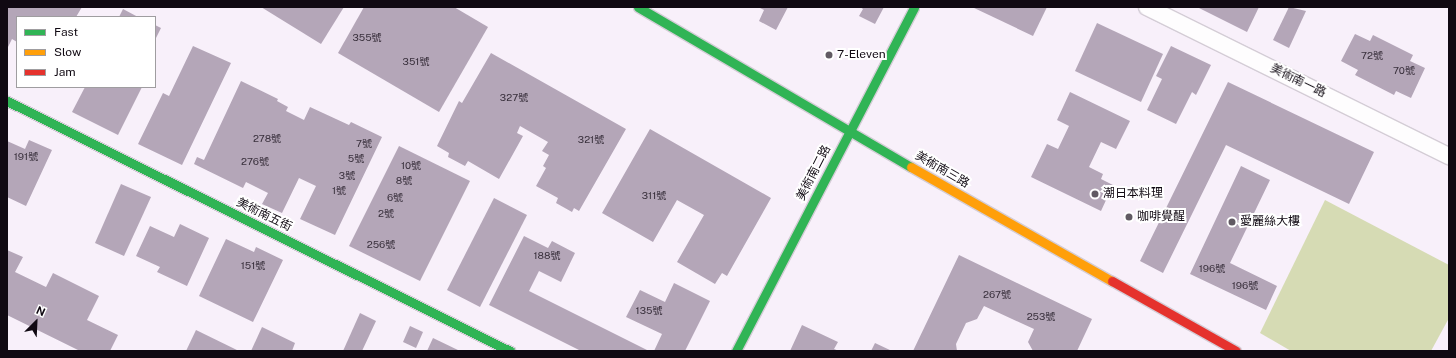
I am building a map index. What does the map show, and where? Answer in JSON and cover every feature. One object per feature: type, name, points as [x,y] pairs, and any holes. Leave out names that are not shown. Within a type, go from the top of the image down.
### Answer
[{"type":"street","name":"美術南三路","points":[[638,7],[849,132],[1236,351]]},
{"type":"street","name":"美術南二路","points":[[736,351],[914,7]]},
{"type":"street","name":"美術南一路","points":[[1147,7],[1449,156]]},
{"type":"street","name":"美術南五街","points":[[7,101],[510,351]]},
{"type":"green space","points":[[1325,200],[1449,265],[1449,318],[1431,351],[1291,351],[1260,333]]},
{"type":"building","points":[[7,7],[82,7],[77,16],[16,16],[16,41],[12,39],[7,49]]},
{"type":"building","points":[[261,7],[344,7],[321,44]]},
{"type":"building","points":[[364,7],[454,7],[488,27],[439,112],[338,53]]},
{"type":"building","points":[[758,7],[788,7],[776,30],[759,21],[764,10]]},
{"type":"building","points":[[860,7],[884,7],[875,24],[859,16],[863,9]]},
{"type":"building","points":[[972,7],[1047,7],[1033,36]]},
{"type":"building","points":[[1197,7],[1259,7],[1247,32]]},
{"type":"building","points":[[1289,7],[1306,11],[1289,48],[1273,40]]},
{"type":"building","points":[[123,9],[136,16],[120,16]]},
{"type":"building","points":[[1097,23],[1163,54],[1141,102],[1075,71]]},
{"type":"building","points":[[156,26],[161,28],[156,38]]},
{"type":"building","points":[[1355,34],[1370,41],[1373,35],[1413,55],[1410,61],[1425,68],[1411,98],[1396,91],[1394,95],[1355,75],[1358,70],[1341,61]]},
{"type":"building","points":[[193,46],[231,63],[182,165],[138,144],[163,93],[169,96]]},
{"type":"building","points":[[1171,46],[1211,65],[1196,95],[1192,92],[1176,124],[1147,110],[1162,79],[1156,76]]},
{"type":"building","points":[[491,53],[626,129],[579,211],[574,208],[572,212],[556,203],[558,198],[536,186],[546,168],[543,166],[549,155],[542,151],[548,142],[520,126],[517,133],[523,136],[499,179],[468,161],[465,166],[448,157],[449,153],[437,146],[459,101],[462,103]]},
{"type":"building","points":[[241,81],[278,99],[277,101],[288,107],[286,111],[304,120],[310,107],[349,125],[351,122],[382,137],[335,235],[300,219],[316,186],[299,178],[282,213],[262,204],[268,193],[246,182],[243,188],[194,164],[197,157],[204,160]]},
{"type":"building","points":[[1228,82],[1374,152],[1349,204],[1226,145],[1163,273],[1140,261]]},
{"type":"building","points":[[84,88],[142,88],[118,135],[72,112]]},
{"type":"building","points":[[1070,92],[1130,121],[1116,149],[1101,142],[1089,167],[1103,174],[1101,179],[1113,185],[1101,211],[1031,177],[1047,144],[1058,149],[1069,126],[1057,120]]},
{"type":"building","points":[[650,129],[771,198],[727,276],[722,273],[715,284],[677,262],[704,215],[677,200],[653,242],[602,213]]},
{"type":"building","points":[[29,140],[52,150],[26,206],[7,197],[7,141],[25,149]]},
{"type":"building","points":[[399,146],[470,181],[420,281],[349,246]]},
{"type":"building","name":"愛麗絲大樓","points":[[1241,166],[1270,180],[1230,263],[1277,286],[1266,310],[1190,274]]},
{"type":"building","points":[[121,184],[151,197],[124,256],[95,243]]},
{"type":"building","points":[[494,198],[527,215],[480,307],[447,290]]},
{"type":"building","points":[[180,224],[209,238],[187,286],[157,272],[160,267],[136,256],[150,226],[174,237]]},
{"type":"building","points":[[524,236],[548,248],[552,241],[575,253],[561,282],[539,271],[529,291],[649,351],[581,351],[489,305]]},
{"type":"building","points":[[226,239],[254,252],[256,247],[283,260],[253,322],[199,296]]},
{"type":"building","points":[[7,250],[23,257],[15,272],[46,287],[53,273],[99,296],[87,320],[118,335],[110,351],[80,351],[7,315]]},
{"type":"building","points":[[959,255],[1092,319],[1077,351],[1033,351],[1028,342],[1034,329],[984,306],[977,319],[966,323],[956,344],[957,351],[913,351]]},
{"type":"building","points":[[674,283],[710,301],[685,351],[654,351],[662,334],[626,317],[640,290],[665,302]]},
{"type":"building","points":[[360,313],[376,321],[362,351],[343,351]]},
{"type":"building","points":[[802,325],[838,342],[834,349],[839,351],[790,351]]},
{"type":"building","points":[[410,326],[423,332],[416,348],[403,342]]},
{"type":"building","points":[[262,327],[295,343],[292,351],[251,351]]},
{"type":"building","points":[[196,330],[239,351],[186,351]]},
{"type":"building","points":[[433,338],[460,351],[427,351]]},
{"type":"building","points":[[875,343],[892,351],[871,351]]},
{"type":"traffic: fast","points":[[638,7],[911,167]]},
{"type":"traffic: fast","points":[[736,351],[914,7]]},
{"type":"traffic: fast","points":[[7,101],[510,351]]},
{"type":"traffic: slow","points":[[911,167],[1112,281]]},
{"type":"traffic: jam","points":[[1112,281],[1236,351]]},
{"type":"place","name":"7-Eleven","points":[[829,55]]},
{"type":"place","name":"潮日本料理","points":[[1095,194]]},
{"type":"place","name":"咖啡覺醒","points":[[1129,217]]},
{"type":"place","name":"愛麗絲大樓","points":[[1232,222]]}]
